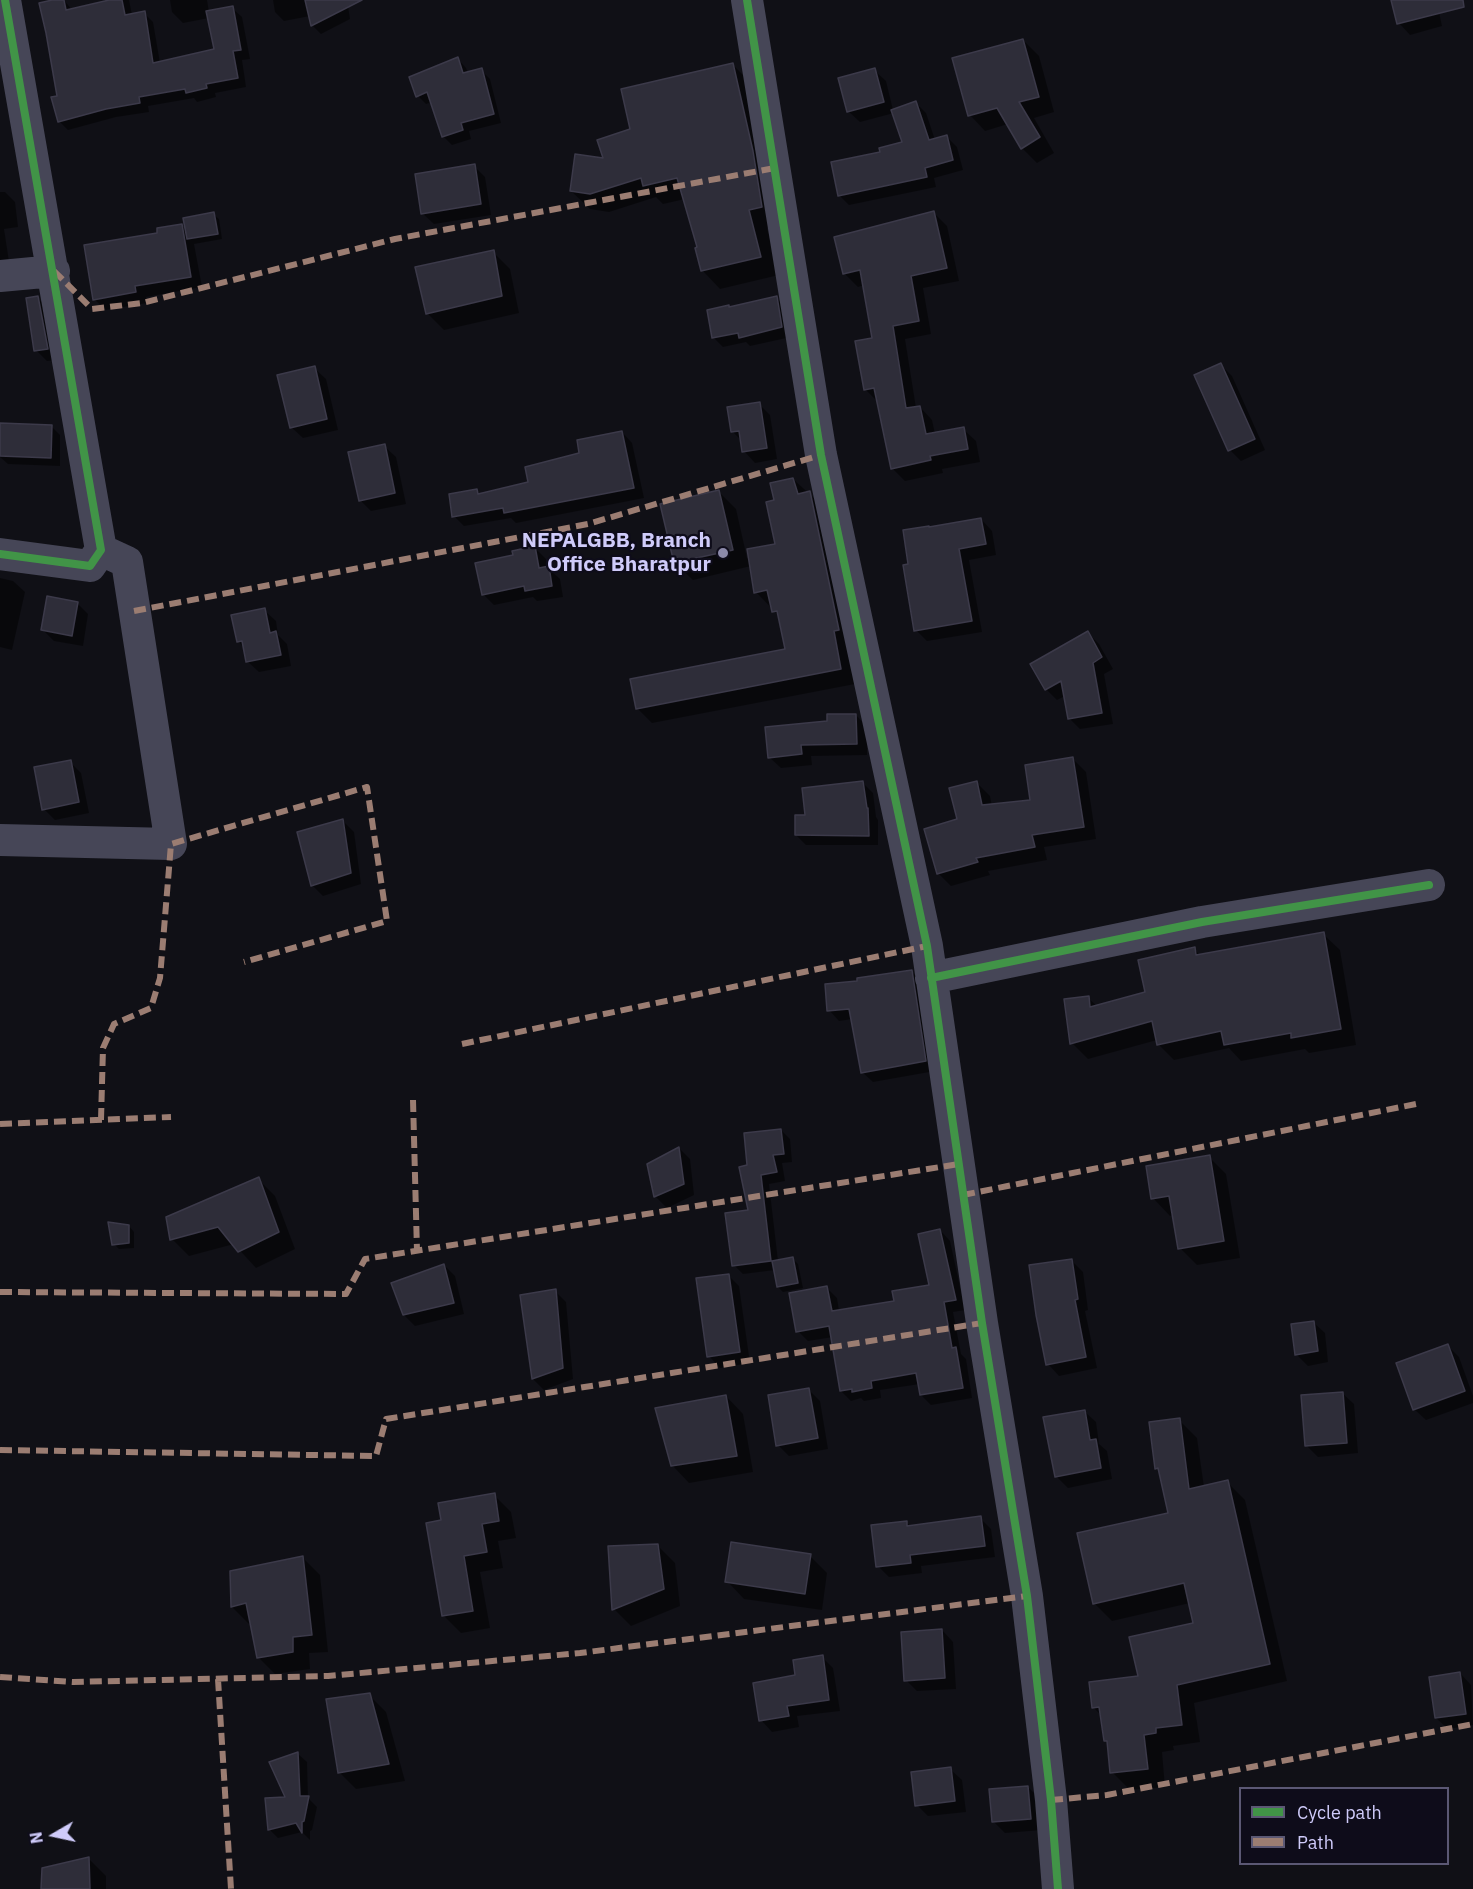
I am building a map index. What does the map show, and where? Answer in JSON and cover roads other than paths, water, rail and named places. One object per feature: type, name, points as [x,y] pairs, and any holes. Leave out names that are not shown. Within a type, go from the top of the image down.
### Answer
[{"type":"street","points":[[0,554],[90,566],[101,550],[5,0]]},
{"type":"street","points":[[747,0],[821,455],[924,935],[982,1323],[1027,1596],[1051,1800],[1058,1889]]},
{"type":"street","points":[[0,276],[54,271]]},
{"type":"street","points":[[0,840],[171,844],[127,562],[101,550]]},
{"type":"street","points":[[931,978],[1202,922],[1429,885]]},
{"type":"place","name":"NEPALGBB, Branch Office Bharatpur","points":[[723,553]]}]
